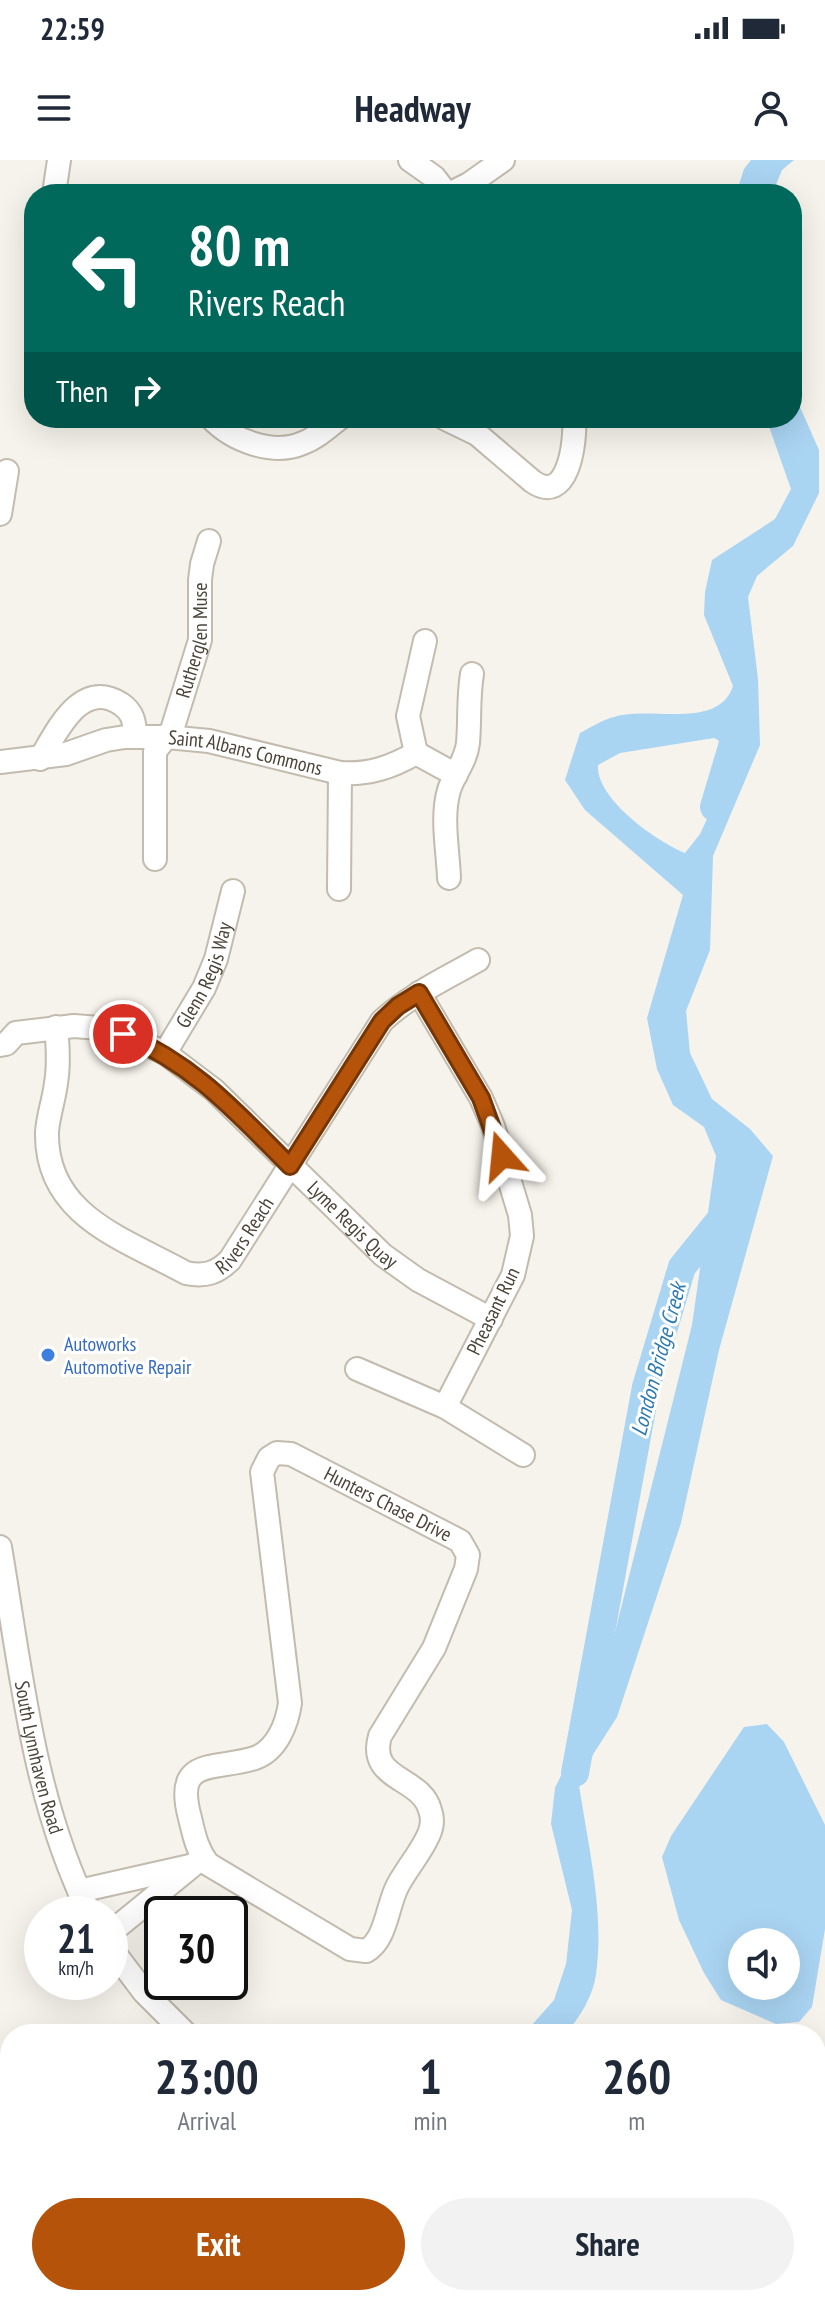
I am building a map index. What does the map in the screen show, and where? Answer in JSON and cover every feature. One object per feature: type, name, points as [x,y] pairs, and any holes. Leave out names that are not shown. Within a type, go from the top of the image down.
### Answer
[{"type":"street","points":[[55,184],[59,160]]},
{"type":"street","points":[[410,160],[440,184]]},
{"type":"street","points":[[469,184],[503,160]]},
{"type":"street","points":[[225,428],[238,437],[274,448],[303,444],[326,428]]},
{"type":"street","points":[[465,428],[477,434],[541,488],[555,485],[569,465],[574,451],[574,428]]},
{"type":"street","points":[[0,514],[4,481]]},
{"type":"street","name":"Rutherglen Muse","points":[[155,859],[155,751],[172,730],[200,640],[200,580],[209,541]]},
{"type":"street","points":[[425,641],[408,716],[416,753],[456,775]]},
{"type":"street","points":[[449,878],[447,800],[468,743],[472,674]]},
{"type":"street","points":[[40,759],[70,712],[89,699],[116,701],[125,707],[135,725],[135,736]]},
{"type":"street","name":"Saint Albans Commons","points":[[0,762],[66,754],[106,740],[135,736],[209,741],[340,773],[378,770],[416,753]]},
{"type":"street","points":[[339,889],[340,773]]},
{"type":"street","name":"Glenn Regis Way","points":[[165,1053],[204,988],[216,959],[233,891]]},
{"type":"street","name":"Rivers Reach","points":[[56,1027],[56,1083],[47,1128],[47,1148],[59,1186],[70,1203],[88,1219],[186,1273],[212,1274],[230,1260],[382,1021],[398,1006],[478,960]]},
{"type":"street","name":"Pheasant Run","points":[[419,993],[481,1098],[493,1126],[520,1215],[522,1236],[513,1275],[445,1407]]},
{"type":"street","name":"Lyme Regis Quay","points":[[5,1034],[56,1027],[99,1028],[123,1034],[165,1053],[214,1090],[383,1255],[418,1280],[491,1319]]},
{"type":"street","points":[[357,1369],[445,1407],[523,1455]]},
{"type":"street","name":"Hunters Chase Drive","points":[[277,1453],[286,1453],[465,1546],[466,1569],[434,1648],[380,1736],[377,1746],[383,1766],[420,1792],[427,1802],[432,1825],[428,1837],[397,1886],[379,1940],[366,1951],[350,1949],[199,1861],[184,1798],[188,1780],[203,1767],[255,1758],[283,1732],[288,1718],[290,1703],[262,1472],[269,1458],[277,1453]]},
{"type":"street","name":"South Lynnhaven Road","points":[[0,1547],[46,1795],[60,1845],[81,1896]]},
{"type":"street","points":[[79,1891],[199,1861]]},
{"type":"street","points":[[128,1918],[199,1861]]},
{"type":"street","points":[[128,1971],[176,2024]]},
{"type":"water","points":[[751,160],[794,160],[782,170],[776,184],[739,184]]},
{"type":"water","points":[[802,412],[819,450],[819,493],[793,546],[757,576],[748,597],[758,679],[760,745],[713,856],[710,950],[686,1011],[690,1053],[712,1099],[750,1129],[773,1156],[719,1350],[681,1523],[617,1717],[578,1778],[597,1901],[598,1950],[592,1991],[573,2024],[533,2024],[554,2000],[566,1964],[572,1910],[551,1824],[555,1788],[598,1700],[692,1325],[716,1156],[704,1127],[673,1105],[657,1069],[647,1018],[683,895],[585,810],[565,780],[580,733],[601,722],[629,714],[698,712],[713,708],[725,700],[733,686],[704,615],[712,560],[775,519],[791,489],[770,428],[802,428]],"holes":[[[714,738],[725,744],[729,756],[713,806],[700,834],[685,853],[644,829],[617,805],[600,778],[598,765],[620,753]]]},
{"type":"water","points":[[767,1724],[784,1742],[825,1825],[825,1929],[812,2007],[799,2022],[776,2024],[721,2000],[704,1973],[679,1920],[662,1857],[671,1836],[744,1727]]},
{"type":"waterway","name":"London Bridge Creek","points":[[714,807],[740,720]]},
{"type":"waterway","name":"London Bridge Creek","points":[[575,1773],[646,1387],[682,1267],[728,1210]]},
{"type":"place","name":"Autoworks Automotive Repair","points":[[48,1355]]},
{"type":"route","points":[[123,1034],[154,1047],[190,1070],[290,1166],[382,1021],[419,993],[481,1098],[502,1156]]}]
